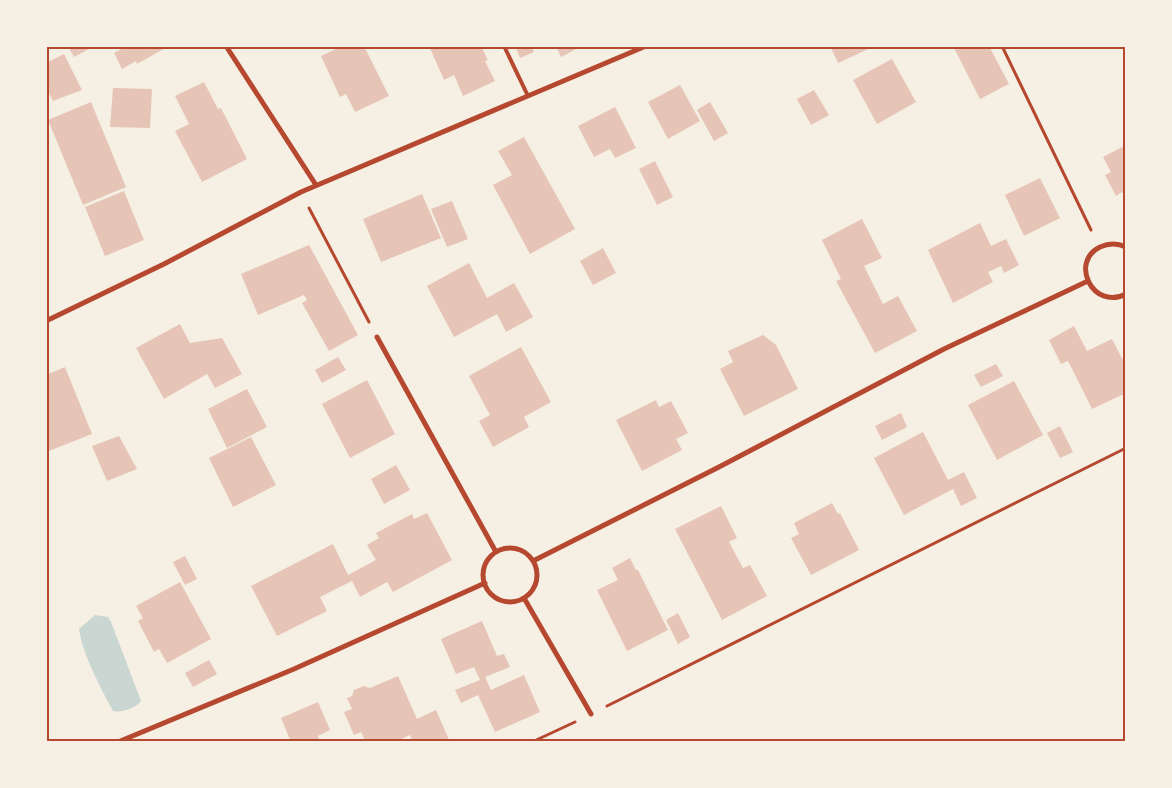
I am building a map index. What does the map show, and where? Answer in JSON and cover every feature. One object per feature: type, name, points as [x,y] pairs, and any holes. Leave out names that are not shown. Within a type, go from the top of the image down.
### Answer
[{"type":"street","points":[[226,46],[316,185]]},
{"type":"street","points":[[46,321],[164,264],[316,185],[646,46]]},
{"type":"street","points":[[1125,296],[1115,298],[1097,293],[1090,286],[1085,270],[1091,254],[1099,247],[1114,243],[1126,247]]},
{"type":"street","points":[[533,561],[719,467],[953,344],[1088,281]]},
{"type":"street","points":[[377,337],[496,552]]},
{"type":"street","points":[[512,548],[520,550],[533,561],[537,569],[535,587],[524,598],[513,602],[504,601],[495,598],[489,591],[485,583],[485,566],[489,558],[496,552],[512,548]]},
{"type":"street","points":[[118,742],[294,669],[485,583]]},
{"type":"street","points":[[524,598],[591,714]]},
{"type":"lane","points":[[504,46],[528,96]]},
{"type":"path","points":[[1002,46],[1099,247]]},
{"type":"path","points":[[301,192],[377,337]]},
{"type":"path","points":[[532,742],[1126,448]]},
{"type":"shaded area","points":[[95,615],[108,617],[111,622],[141,701],[136,706],[113,711],[88,660],[79,629]]},
{"type":"building","points":[[68,46],[95,46],[74,57]]},
{"type":"building","points":[[127,46],[169,46],[137,64],[136,61],[122,69],[114,53]]},
{"type":"building","points":[[342,46],[364,46],[389,96],[355,112],[346,94],[340,97],[321,56]]},
{"type":"building","points":[[429,46],[481,46],[488,60],[485,61],[495,81],[463,96],[454,75],[444,80]]},
{"type":"building","points":[[515,46],[531,46],[534,52],[520,58]]},
{"type":"building","points":[[556,46],[582,46],[561,57]]},
{"type":"building","points":[[830,46],[875,46],[838,63]]},
{"type":"building","points":[[953,46],[989,46],[1009,84],[980,99]]},
{"type":"building","points":[[64,54],[82,90],[53,101],[46,87],[46,63]]},
{"type":"building","points":[[892,59],[916,102],[877,124],[853,80]]},
{"type":"building","points":[[204,82],[218,109],[221,108],[247,159],[202,182],[175,131],[189,124],[175,96]]},
{"type":"building","points":[[680,85],[700,121],[668,139],[648,102]]},
{"type":"building","points":[[113,88],[152,89],[150,128],[110,127]]},
{"type":"building","points":[[814,90],[829,115],[811,125],[797,99]]},
{"type":"building","points":[[91,102],[126,187],[83,205],[48,120]]},
{"type":"building","points":[[710,102],[728,133],[714,141],[697,110]]},
{"type":"building","points":[[615,107],[636,148],[615,158],[610,149],[594,157],[578,126]]},
{"type":"building","points":[[524,137],[575,229],[530,254],[493,185],[512,175],[498,151]]},
{"type":"building","points":[[1126,145],[1126,199],[1122,192],[1116,196],[1105,175],[1111,172],[1103,157]]},
{"type":"building","points":[[655,161],[673,197],[657,205],[639,169]]},
{"type":"building","points":[[1040,178],[1060,218],[1024,236],[1005,195]]},
{"type":"building","points":[[124,191],[144,240],[105,256],[85,207]]},
{"type":"building","points":[[422,194],[441,238],[381,262],[363,219]]},
{"type":"building","points":[[452,201],[468,239],[447,247],[431,209]]},
{"type":"building","points":[[862,219],[882,258],[864,266],[883,304],[898,296],[917,331],[875,353],[836,281],[841,279],[822,240]]},
{"type":"building","points":[[980,223],[991,246],[1006,239],[1019,265],[1004,273],[1001,266],[988,272],[993,282],[953,303],[928,250]]},
{"type":"building","points":[[309,245],[358,335],[329,351],[302,303],[307,300],[304,295],[258,315],[241,274]]},
{"type":"building","points":[[603,248],[616,273],[593,285],[580,261]]},
{"type":"building","points":[[469,263],[487,298],[514,283],[533,317],[506,332],[497,314],[454,337],[427,286]]},
{"type":"building","points":[[180,324],[190,343],[222,338],[242,374],[215,388],[207,374],[164,399],[136,348]]},
{"type":"building","points":[[1074,326],[1087,351],[1112,339],[1126,366],[1126,393],[1092,409],[1068,361],[1061,364],[1049,340]]},
{"type":"building","points":[[763,335],[776,345],[798,389],[744,416],[720,369],[733,362],[728,351]]},
{"type":"building","points":[[521,347],[551,402],[524,417],[529,427],[493,447],[479,421],[490,415],[469,376]]},
{"type":"building","points":[[338,357],[346,370],[322,383],[315,370]]},
{"type":"building","points":[[996,364],[1003,376],[981,387],[974,375]]},
{"type":"building","points":[[65,367],[92,434],[46,452],[46,375]]},
{"type":"building","points":[[367,380],[395,434],[350,458],[322,404]]},
{"type":"building","points":[[1014,381],[1043,435],[997,460],[968,405]]},
{"type":"building","points":[[247,389],[267,427],[227,448],[208,409]]},
{"type":"building","points":[[656,400],[659,407],[671,401],[688,433],[676,439],[682,450],[642,471],[616,420]]},
{"type":"building","points":[[901,413],[907,427],[882,440],[875,426]]},
{"type":"building","points":[[1060,426],[1073,452],[1060,458],[1047,433]]},
{"type":"building","points":[[923,432],[948,480],[964,472],[977,498],[961,506],[953,489],[904,515],[874,458]]},
{"type":"building","points":[[119,436],[137,469],[107,481],[92,446]]},
{"type":"building","points":[[251,437],[276,485],[233,507],[209,458]]},
{"type":"building","points":[[396,465],[410,490],[384,504],[371,479]]},
{"type":"building","points":[[832,503],[838,514],[840,513],[859,550],[811,575],[791,538],[799,534],[794,523]]},
{"type":"building","points":[[721,506],[737,538],[729,542],[743,568],[750,565],[767,596],[722,620],[675,529]]},
{"type":"building","points":[[427,513],[452,560],[393,592],[387,582],[360,597],[352,581],[320,597],[327,611],[277,636],[251,586],[333,544],[348,575],[376,560],[367,545],[379,538],[376,533],[412,514],[414,519]]},
{"type":"building","points":[[185,556],[197,579],[185,585],[173,562]]},
{"type":"building","points":[[630,558],[668,630],[627,651],[597,590],[618,580],[612,568]]},
{"type":"building","points":[[180,582],[211,639],[167,663],[159,649],[154,652],[138,621],[143,618],[136,606]]},
{"type":"building","points":[[678,613],[690,637],[678,644],[666,620]]},
{"type":"building","points":[[482,621],[497,656],[504,654],[510,667],[485,677],[491,690],[524,675],[540,712],[495,732],[478,695],[461,703],[455,690],[480,680],[474,667],[456,674],[441,639]]},
{"type":"building","points":[[209,660],[217,674],[193,687],[185,673]]},
{"type":"building","points":[[398,676],[417,719],[436,710],[450,742],[413,742],[410,735],[395,742],[366,742],[361,732],[354,735],[344,712],[352,709],[347,698],[352,696],[354,690],[364,686],[370,688]]},
{"type":"building","points":[[318,702],[330,730],[318,736],[320,742],[291,742],[281,718]]}]
